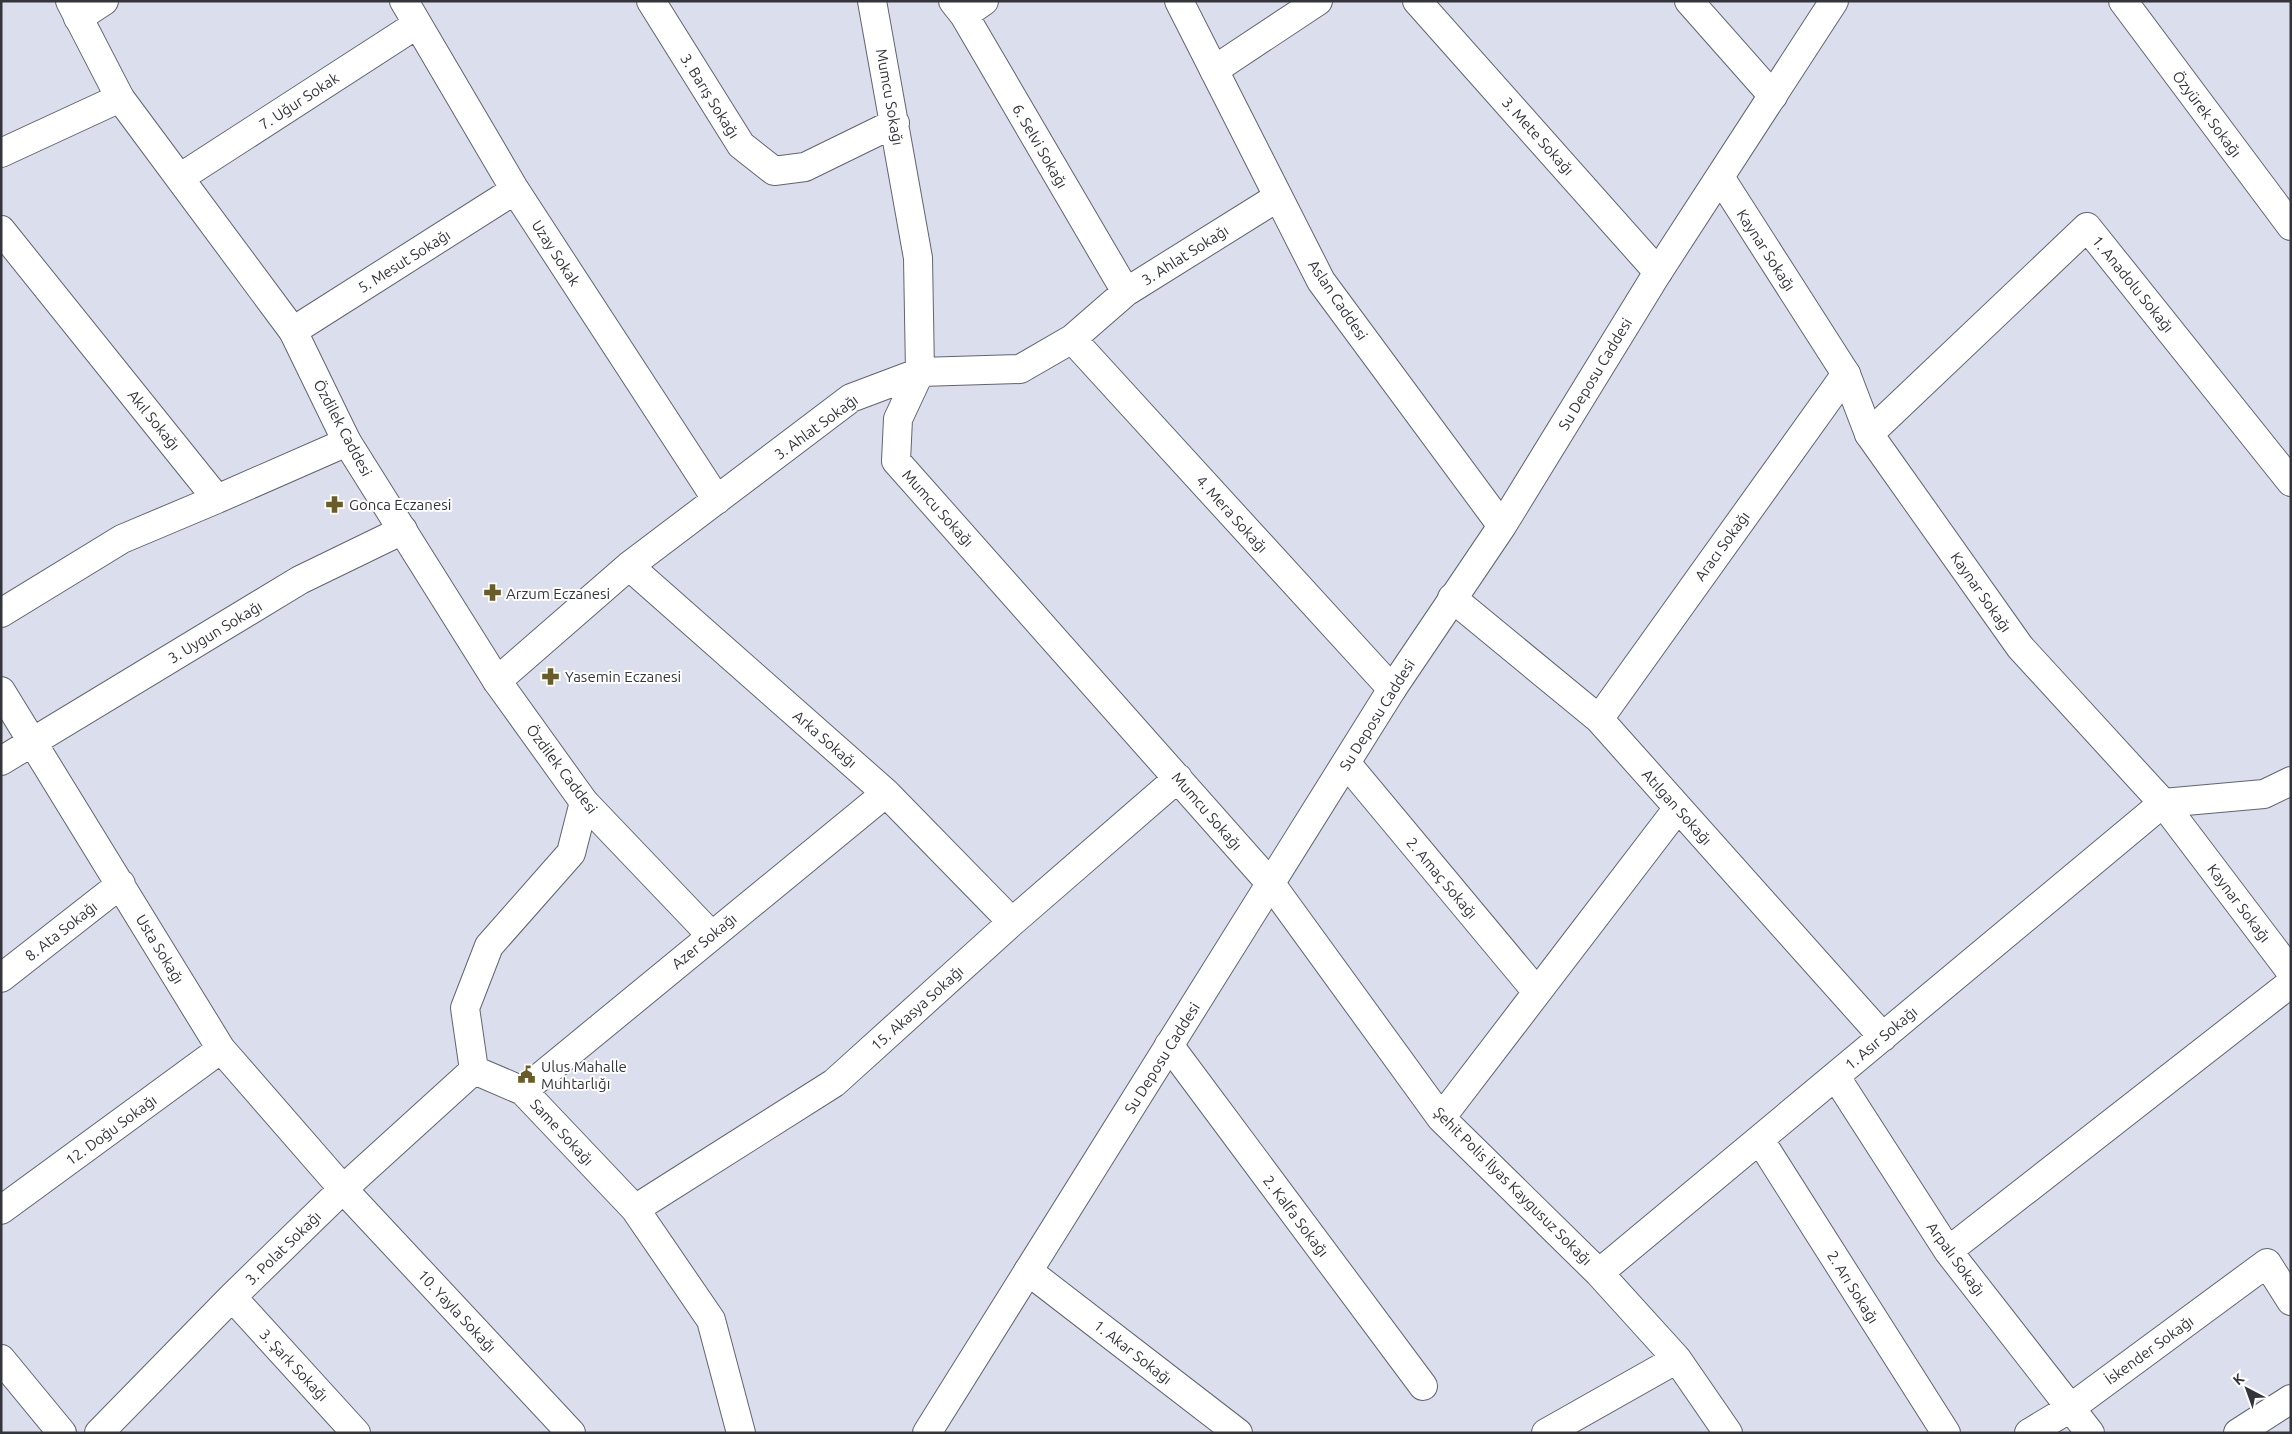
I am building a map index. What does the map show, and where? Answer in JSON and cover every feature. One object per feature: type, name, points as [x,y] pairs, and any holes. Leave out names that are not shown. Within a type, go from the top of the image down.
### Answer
[{"type":"street","points":[[74,10],[104,1]]},
{"type":"street","name":"Uzay Sokak","points":[[404,1],[416,25],[515,190],[717,500]]},
{"type":"street","name":"3. Barış Sokağı","points":[[651,1],[741,146],[774,171],[805,167],[896,123]]},
{"type":"street","name":"Mumcu Sokağı","points":[[872,1],[896,123],[918,258],[920,372],[898,420],[896,461],[1271,884]]},
{"type":"street","name":"Aslan Caddesi","points":[[1179,1],[1321,280],[1502,526]]},
{"type":"street","points":[[1214,70],[1318,1]]},
{"type":"street","name":"3. Mete Sokağı","points":[[1417,1],[1658,272]]},
{"type":"street","points":[[1689,1],[1773,96]]},
{"type":"street","name":"Su Deposu Caddesi","points":[[927,1433],[1347,764],[1392,689],[1502,526],[1658,272],[1834,1]]},
{"type":"street","name":"Özyürek Sokağı","points":[[2123,1],[2291,226]]},
{"type":"street","name":"6. Selvi Sokağı","points":[[967,6],[1126,292]]},
{"type":"street","name":"Özdilek Caddesi","points":[[74,10],[120,98],[181,177],[293,331],[347,442],[497,681],[584,802],[711,935]]},
{"type":"street","name":"7. Uğur Sokak","points":[[181,177],[416,25]]},
{"type":"street","points":[[1,153],[120,98]]},
{"type":"street","name":"Kaynar Sokağı","points":[[1720,177],[1846,374],[1869,434],[2020,647],[2163,803],[2291,972]]},
{"type":"street","name":"5. Mesut Sokağı","points":[[293,331],[515,190]]},
{"type":"street","name":"3. Ahlat Sokağı","points":[[497,681],[629,566],[851,398],[920,372],[1020,369],[1072,339],[1126,292],[1278,197]]},
{"type":"street","name":"1. Anadolu Sokağı","points":[[1869,434],[2087,227],[2291,482]]},
{"type":"street","name":"Akıl Sokağı","points":[[1,230],[217,499]]},
{"type":"street","name":"4. Mera Sokağı","points":[[1072,339],[1392,689]]},
{"type":"street","name":"Aracı Sokağı","points":[[1599,719],[1846,374]]},
{"type":"street","points":[[1,613],[122,539],[347,442]]},
{"type":"street","name":"3. Uygun Sokağı","points":[[1,761],[300,580],[403,530]]},
{"type":"street","name":"Arka Sokağı","points":[[629,566],[886,793],[1012,922]]},
{"type":"street","name":"Atılgan Sokağı","points":[[1452,598],[1599,719],[1883,1037]]},
{"type":"street","name":"Usta Sokağı","points":[[1,691],[221,1049],[343,1189]]},
{"type":"street","name":"2. Amaç Sokağı","points":[[1347,764],[1537,992]]},
{"type":"street","name":"15. Akasya Sokağı","points":[[635,1209],[834,1083],[1012,922],[1178,778]]},
{"type":"street","points":[[2163,803],[2264,794],[2291,781]]},
{"type":"street","name":"Azer Sokağı","points":[[523,1091],[886,793]]},
{"type":"street","points":[[474,1070],[465,1008],[489,946],[571,853],[584,802]]},
{"type":"street","name":"1. Asır Sokağı","points":[[1599,1273],[2163,803]]},
{"type":"street","points":[[1441,1118],[1678,808]]},
{"type":"street","name":"8. Ata Sokağı","points":[[1,978],[121,884]]},
{"type":"street","name":"Şehit Polis İlyas Kaygusuz Sokağı","points":[[1271,884],[1441,1118],[1599,1273],[1677,1359],[1728,1433]]},
{"type":"street","points":[[1948,1251],[2291,983]]},
{"type":"street","name":"2. Kalfa Sokağı","points":[[1169,1045],[1423,1386]]},
{"type":"street","name":"12. Doğu Sokağı","points":[[1,1210],[221,1049]]},
{"type":"street","name":"Same Sokağı","points":[[474,1070],[523,1091],[635,1209],[711,1320],[741,1433]]},
{"type":"street","name":"3. Polat Sokağı","points":[[99,1433],[343,1189],[474,1070]]},
{"type":"street","name":"Arpalı Sokağı","points":[[1836,1077],[1948,1251],[2090,1433]]},
{"type":"street","name":"2. Arı Sokağı","points":[[1760,1140],[1946,1433]]},
{"type":"street","name":"10. Yayla Sokağı","points":[[343,1189],[571,1433]]},
{"type":"street","name":"İskender Sokağı","points":[[2030,1433],[2069,1408],[2267,1263],[2291,1301]]},
{"type":"street","name":"1. Akar Sokağı","points":[[1028,1271],[1238,1433]]},
{"type":"street","name":"3. Şark Sokağı","points":[[232,1298],[356,1433]]},
{"type":"street","points":[[1,1359],[62,1433]]},
{"type":"street","points":[[1546,1433],[1677,1359]]},
{"type":"street","points":[[2238,1433],[2291,1399]]},
{"type":"place","name":"Gonca Eczanesi","points":[[335,504]]},
{"type":"place","name":"Arzum Eczanesi","points":[[492,593]]},
{"type":"place","name":"Yasemin Eczanesi","points":[[551,676]]},
{"type":"place","name":"Ulus Mahalle Muhtarlığı","points":[[527,1075]]}]
